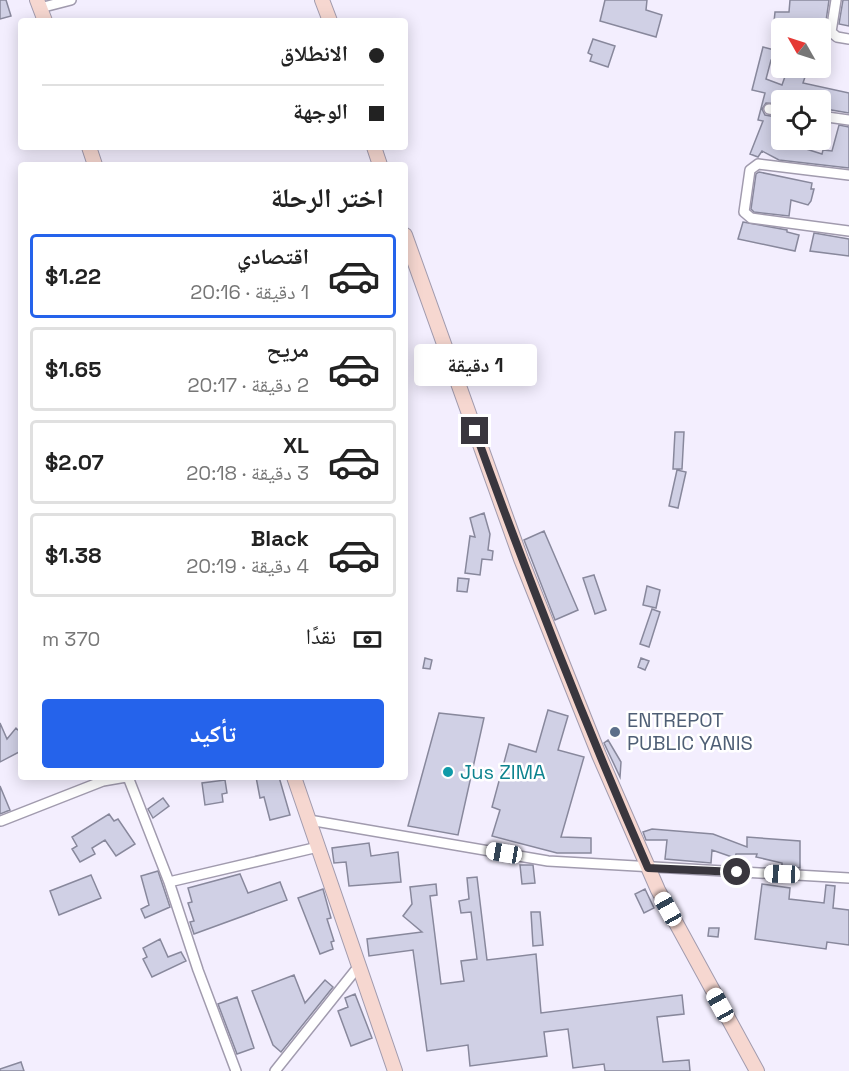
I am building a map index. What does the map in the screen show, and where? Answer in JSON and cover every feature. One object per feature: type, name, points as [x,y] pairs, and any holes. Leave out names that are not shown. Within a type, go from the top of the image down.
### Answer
[{"type":"main road","points":[[322,0],[329,18]]},
{"type":"main road","points":[[408,243],[520,559],[599,755],[648,868],[757,1071]]},
{"type":"main road","points":[[295,780],[395,1071]]},
{"type":"street","points":[[41,10],[71,0]]},
{"type":"street","points":[[834,35],[836,0]]},
{"type":"street","points":[[831,36],[834,35],[849,39]]},
{"type":"street","points":[[831,118],[849,120]]},
{"type":"street","points":[[849,175],[755,165],[750,170],[744,212],[751,218],[849,231]]},
{"type":"street","points":[[1,821],[109,780]]},
{"type":"street","points":[[128,780],[170,882],[198,970],[236,1071]]},
{"type":"street","points":[[309,820],[548,861],[849,878]]},
{"type":"street","points":[[170,882],[318,847]]},
{"type":"street","points":[[275,1071],[358,967]]},
{"type":"building","points":[[0,0],[6,0],[11,16],[0,19]]},
{"type":"building","points":[[605,0],[647,0],[646,10],[662,15],[656,37],[600,21]]},
{"type":"building","points":[[790,0],[829,0],[826,18],[774,18],[775,12],[789,12]]},
{"type":"building","points":[[843,0],[849,0],[849,26],[839,24]]},
{"type":"building","points":[[593,39],[615,46],[608,67],[590,61],[592,55],[588,53]]},
{"type":"building","points":[[763,47],[771,49],[766,79],[782,85],[784,78],[805,78],[803,83],[849,93],[849,113],[831,110],[831,90],[771,90],[771,103],[766,103],[762,109],[765,115],[771,116],[771,150],[809,150],[822,154],[823,150],[832,151],[839,125],[849,127],[849,168],[779,160],[762,151],[758,157],[750,154],[763,121],[758,120],[765,93],[752,90]]},
{"type":"building","points":[[759,172],[812,183],[811,189],[814,189],[811,201],[808,205],[791,200],[789,216],[754,212],[751,209],[756,174]]},
{"type":"building","points":[[743,222],[787,230],[787,232],[799,235],[795,251],[738,239]]},
{"type":"building","points":[[814,233],[849,239],[849,256],[810,251]]},
{"type":"building","points":[[675,432],[684,432],[682,469],[673,469]]},
{"type":"building","points":[[677,470],[686,472],[678,508],[669,506]]},
{"type":"building","points":[[484,513],[490,534],[488,550],[493,551],[492,560],[482,559],[480,575],[465,573],[470,536],[475,537],[470,518]]},
{"type":"building","points":[[544,531],[578,610],[555,620],[524,540]]},
{"type":"building","points":[[594,575],[606,610],[595,614],[583,578]]},
{"type":"building","points":[[458,578],[469,579],[467,592],[457,591]]},
{"type":"building","points":[[647,586],[660,590],[656,608],[643,605]]},
{"type":"building","points":[[652,609],[660,612],[649,647],[640,644]]},
{"type":"building","points":[[425,658],[432,660],[430,669],[423,668]]},
{"type":"building","points":[[641,658],[649,661],[645,670],[638,667]]},
{"type":"building","points":[[548,710],[568,716],[558,750],[584,757],[561,837],[591,838],[591,853],[557,853],[492,836],[500,810],[492,807],[509,744],[536,752]]},
{"type":"building","name":"Jus ZIMA","points":[[439,713],[484,718],[458,835],[408,826]]},
{"type":"building","points":[[0,723],[7,739],[16,728],[18,730],[18,753],[0,762]]},
{"type":"building","points":[[608,740],[621,762],[620,777],[604,743]]},
{"type":"building","points":[[225,780],[227,793],[222,794],[223,802],[205,805],[202,783]]},
{"type":"building","points":[[257,780],[280,780],[290,815],[270,820],[264,797],[260,798]]},
{"type":"building","points":[[0,786],[10,810],[0,814]]},
{"type":"building","points":[[163,798],[169,806],[153,818],[148,809]]},
{"type":"building","points":[[109,814],[114,821],[118,819],[135,844],[116,856],[105,840],[92,848],[95,854],[80,862],[72,849],[77,846],[72,837]]},
{"type":"building","points":[[652,829],[713,834],[747,847],[747,837],[800,841],[800,868],[782,867],[782,863],[756,857],[757,854],[736,854],[735,858],[712,850],[711,863],[665,859],[667,840],[646,840],[643,832]]},
{"type":"building","points":[[369,843],[371,856],[398,852],[401,882],[349,886],[346,862],[334,863],[332,848]]},
{"type":"building","points":[[520,865],[533,865],[535,883],[522,884]]},
{"type":"building","points":[[158,871],[170,907],[145,918],[141,909],[149,905],[141,876]]},
{"type":"building","points":[[240,874],[248,893],[280,882],[287,900],[194,934],[190,922],[194,921],[188,903],[192,902],[188,888]]},
{"type":"building","points":[[91,875],[101,898],[59,915],[50,891]]},
{"type":"building","points":[[477,877],[487,960],[536,954],[541,1013],[682,995],[684,1014],[657,1017],[663,1062],[689,1060],[690,1071],[605,1071],[604,1064],[573,1068],[568,1029],[544,1032],[547,1056],[470,1066],[468,1045],[427,1051],[413,950],[369,956],[367,939],[422,932],[403,916],[412,904],[410,887],[436,884],[437,895],[430,896],[441,984],[464,981],[461,961],[477,959],[471,912],[461,913],[459,901],[469,899],[467,878]]},
{"type":"building","points":[[762,884],[790,888],[789,899],[824,903],[826,885],[835,886],[833,908],[849,910],[849,945],[827,942],[826,949],[755,939]]},
{"type":"building","points":[[323,889],[331,918],[327,919],[334,941],[331,942],[333,949],[320,954],[298,898]]},
{"type":"building","points":[[645,889],[654,908],[644,913],[635,894]]},
{"type":"building","points":[[531,912],[540,912],[543,945],[533,946]]},
{"type":"building","points":[[709,928],[719,928],[718,937],[708,936]]},
{"type":"building","points":[[160,939],[168,957],[181,952],[186,961],[152,977],[143,959],[147,957],[143,948]]},
{"type":"building","points":[[294,975],[305,1003],[325,980],[333,987],[281,1052],[273,1045],[252,991]]},
{"type":"building","points":[[355,994],[372,1038],[351,1046],[338,1011],[348,1007],[345,998]]},
{"type":"building","points":[[237,997],[254,1048],[237,1054],[218,1004]]},
{"type":"building","points":[[21,1062],[24,1071],[0,1071],[0,1069]]},
{"type":"place","name":"ENTREPOT PUBLIC YANIS","points":[[615,732]]},
{"type":"place","name":"Jus ZIMA","points":[[448,772]]},
{"type":"route","points":[[475,431],[520,559],[599,755],[648,868],[737,872]]}]
